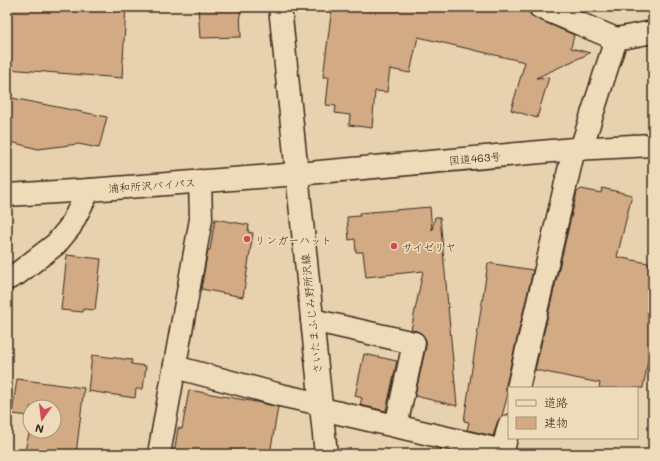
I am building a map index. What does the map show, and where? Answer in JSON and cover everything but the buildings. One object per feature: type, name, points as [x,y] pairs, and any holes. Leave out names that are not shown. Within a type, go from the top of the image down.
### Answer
[{"type":"main road","name":"さいたまふじみ野所沢線","points":[[280,7],[326,454]]},
{"type":"main road","points":[[540,7],[616,39],[653,32]]},
{"type":"main road","points":[[518,387],[578,149],[616,39]]},
{"type":"main road","name":"国道463号","points":[[297,174],[578,149],[653,145]]},
{"type":"main road","name":"浦和所沢バイパス","points":[[7,195],[297,174]]},
{"type":"main road","points":[[159,454],[201,219],[200,181]]},
{"type":"main road","points":[[7,279],[17,274],[56,244],[70,227],[89,190]]},
{"type":"main road","points":[[312,320],[414,343],[396,426]]},
{"type":"main road","points":[[175,368],[503,453],[508,430]]},
{"type":"place","name":"リンガーハット","points":[[247,239]]},
{"type":"place","name":"サイゼリヤ","points":[[394,246]]}]
